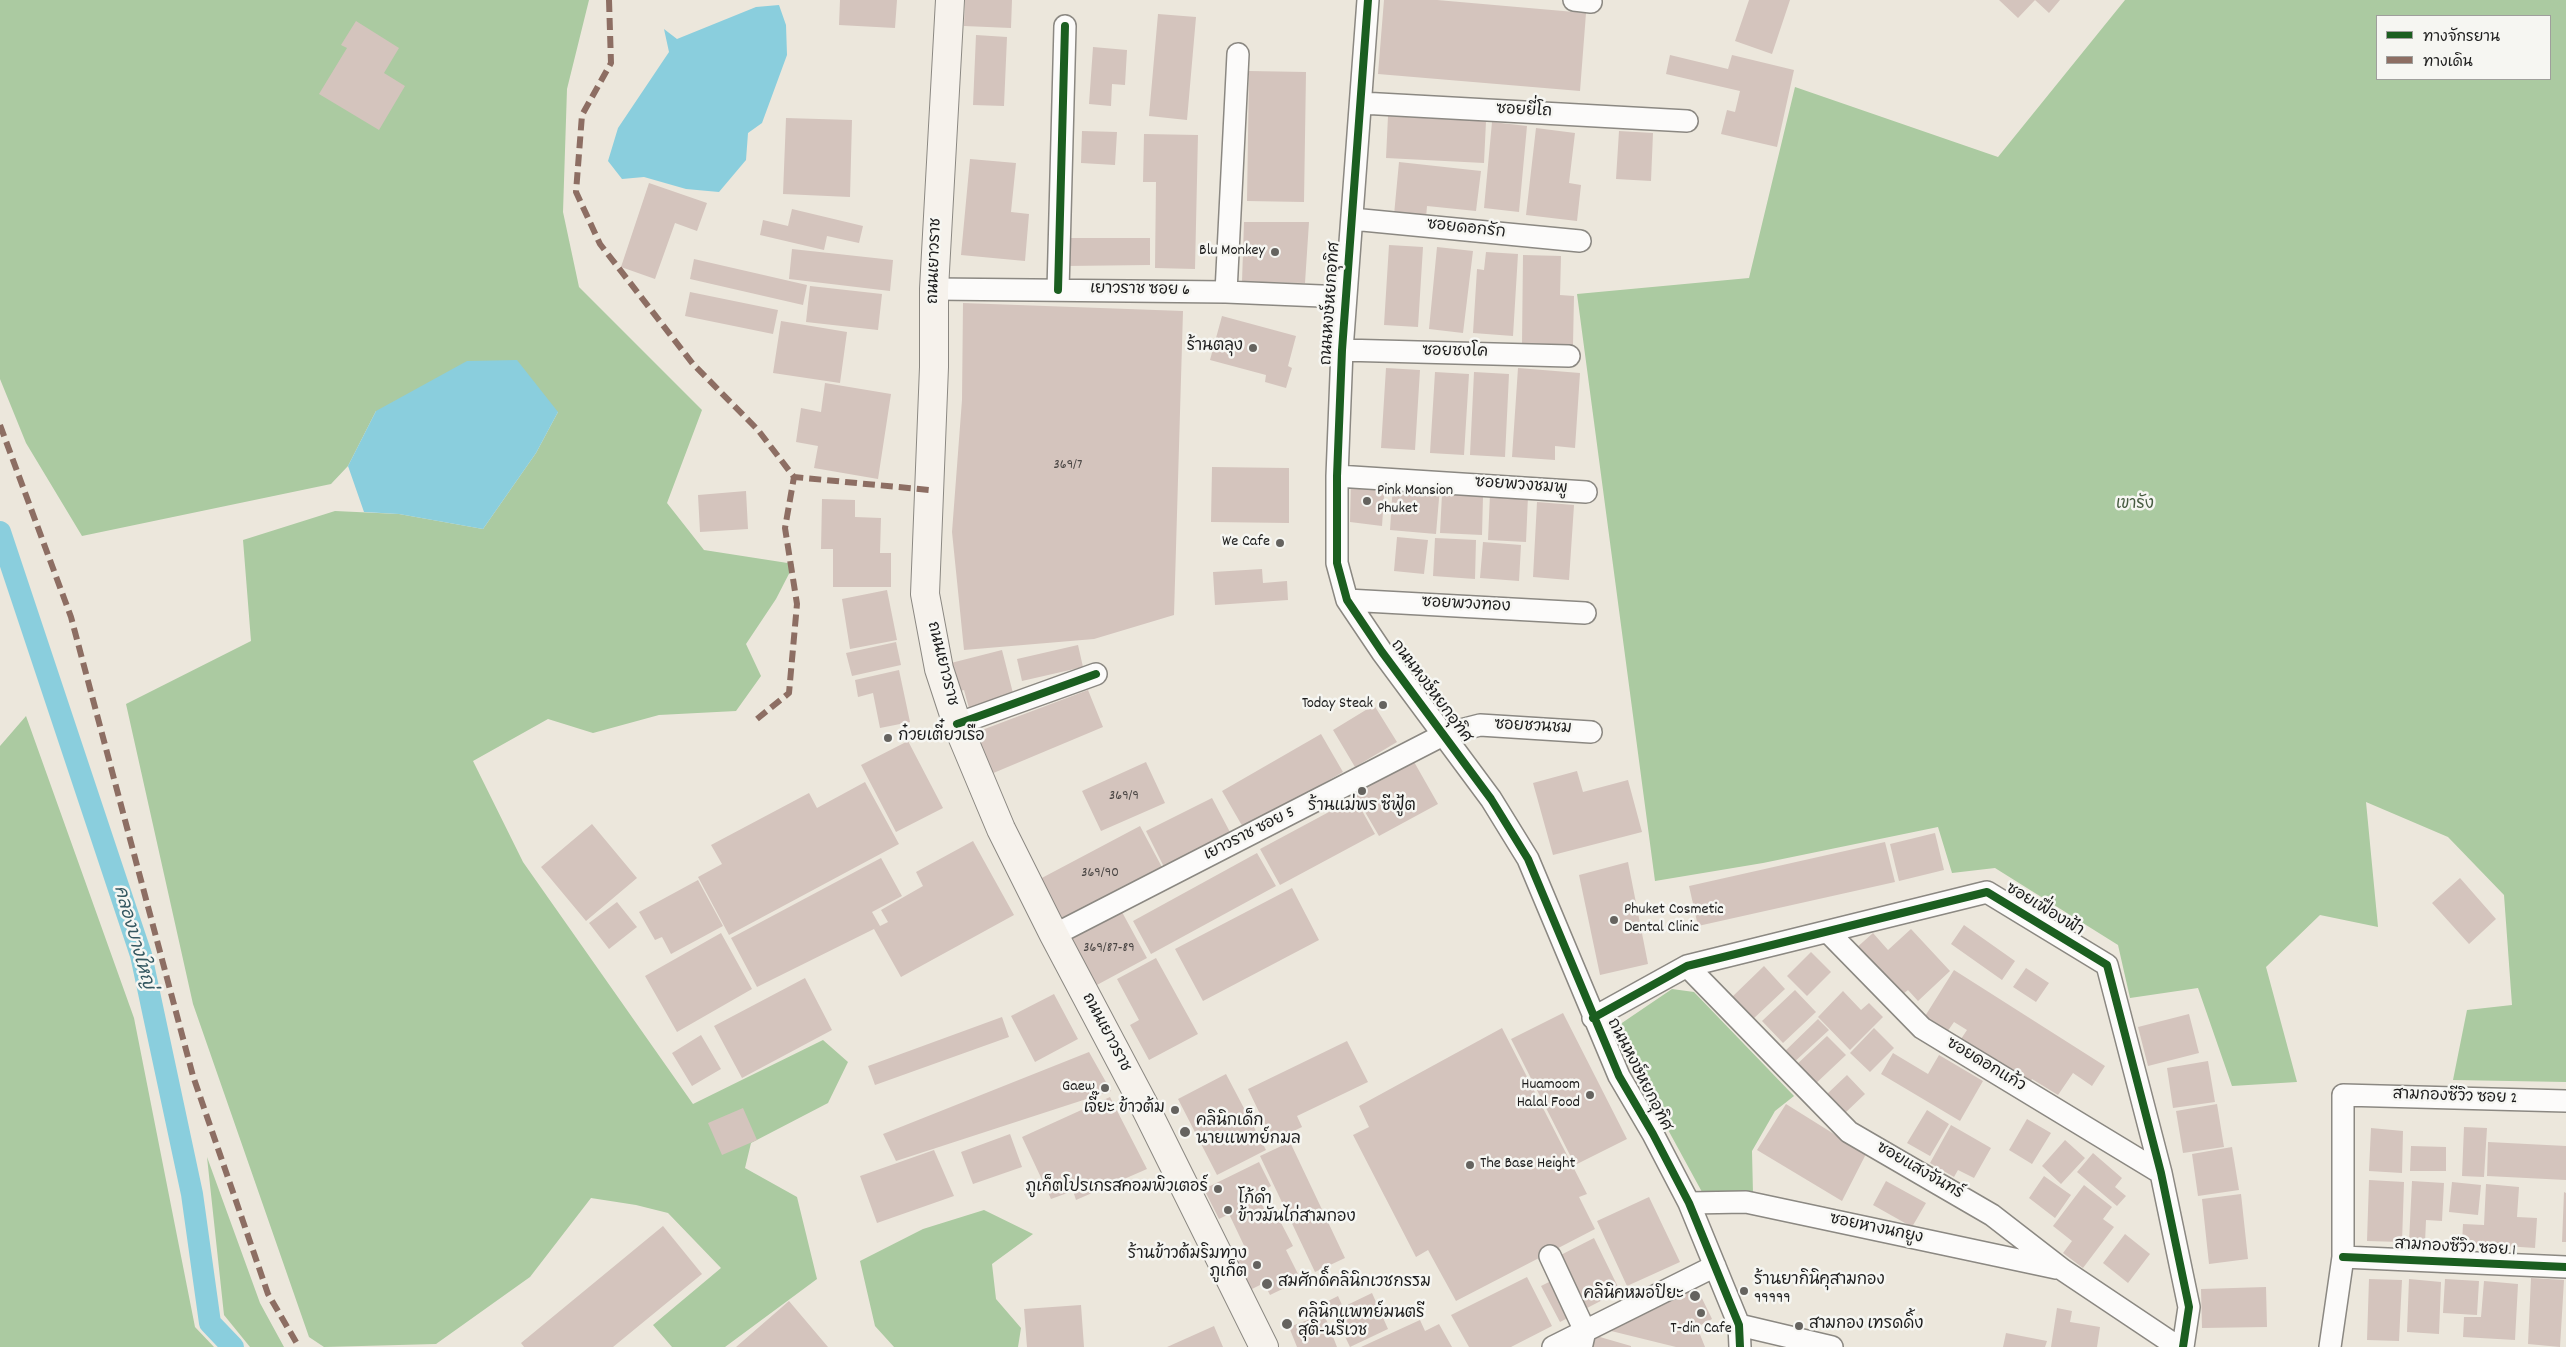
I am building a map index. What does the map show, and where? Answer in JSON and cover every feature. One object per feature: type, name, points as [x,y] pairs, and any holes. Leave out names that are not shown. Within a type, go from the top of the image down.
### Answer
[{"type":"main road","name":"ถนนเยาวราช","points":[[950,0],[934,289],[934,367],[925,594],[939,668],[957,724],[1002,829],[1054,936],[1145,1107],[1264,1347]]},
{"type":"street","name":"ถนนหงษ์หยกอุทิศ","points":[[1368,0],[1352,219],[1344,297],[1337,476],[1337,563],[1348,600],[1382,652],[1491,798],[1528,859],[1619,1076],[1653,1134],[1688,1203],[1739,1325],[1740,1347]]},
{"type":"street","points":[[1058,290],[1065,26]]},
{"type":"street","points":[[1226,292],[1238,54]]},
{"type":"street","name":"ซอยยี่โถ","points":[[1361,103],[1687,121]]},
{"type":"street","name":"ซอยดอกรัก","points":[[1352,219],[1580,241]]},
{"type":"street","name":"เยาวราช ซอย 6","points":[[934,289],[1226,292],[1344,297]]},
{"type":"street","name":"ซอยชงโค","points":[[1342,350],[1569,356]]},
{"type":"street","name":"ซอยพวงชมพู","points":[[1337,476],[1586,492]]},
{"type":"street","name":"ซอยพวงทอง","points":[[1348,600],[1585,613]]},
{"type":"street","points":[[957,724],[1096,674]]},
{"type":"street","name":"ซอยชวนชม","points":[[1445,734],[1480,725],[1591,732]]},
{"type":"street","name":"เยาวราช ซอย 5","points":[[1054,936],[1445,734]]},
{"type":"street","name":"ซอยเฟื่องฟ้า","points":[[1594,1018],[1687,966],[1829,933],[1987,892],[2107,965],[2161,1173],[2189,1307],[2183,1347]]},
{"type":"street","name":"ซอยดอกแก้ว","points":[[1829,933],[1922,1028],[2161,1173]]},
{"type":"street","name":"ซอยแสงจันทร์","points":[[1687,966],[1848,1132],[1992,1215],[2063,1270],[2178,1347]]},
{"type":"street","name":"สามกองซีวิว ซอย 2","points":[[2343,1257],[2344,1095],[2566,1101]]},
{"type":"street","name":"ซอยหางนกยูง","points":[[1688,1203],[1746,1202],[2063,1270]]},
{"type":"street","points":[[1550,1256],[1583,1339]]},
{"type":"street","points":[[2330,1347],[2343,1257]]},
{"type":"street","name":"สามกองซีวิว ซอย 1","points":[[2343,1257],[2566,1267]]},
{"type":"street","points":[[1552,1347],[1583,1339],[1715,1266]]},
{"type":"street","points":[[1739,1325],[1832,1347]]},
{"type":"green space","points":[[0,0],[589,0],[567,89],[563,212],[579,287],[702,410],[667,503],[704,550],[794,564],[776,599],[746,644],[761,676],[736,711],[659,715],[593,733],[548,719],[473,761],[523,862],[693,1104],[823,1040],[848,1062],[828,1103],[751,1143],[745,1168],[797,1197],[817,1279],[725,1347],[672,1347],[653,1325],[721,1268],[668,1213],[636,1205],[591,1198],[530,1277],[436,1344],[324,1347],[309,1337],[193,1004],[126,704],[251,641],[243,540],[335,511],[399,514],[483,529],[536,453],[558,412],[376,411],[348,466],[331,484],[82,536],[26,443],[0,379]]},
{"type":"green space","name":"เขารัง","points":[[2125,0],[2566,0],[2566,1082],[2453,1080],[2467,1010],[2512,1005],[2504,895],[2448,837],[2366,802],[2378,927],[2320,915],[2266,967],[2297,1082],[2232,1086],[2198,988],[2130,998],[2118,945],[1995,868],[1952,873],[1938,827],[1763,863],[1655,881],[1577,294],[1749,278],[1795,87],[1998,157]]},
{"type":"green space","points":[[26,716],[134,1018],[195,1327],[214,1347],[0,1347],[0,746]]},
{"type":"green space","points":[[1672,989],[1694,992],[1794,1096],[1775,1111],[1752,1151],[1753,1194],[1702,1192],[1613,1029]]},
{"type":"green space","points":[[207,1157],[260,1303],[284,1347],[250,1347],[224,1315]]},
{"type":"green space","points":[[984,1210],[1033,1234],[992,1264],[996,1299],[1021,1328],[1018,1347],[894,1347],[875,1326],[860,1261],[923,1229]]},
{"type":"water","points":[[779,5],[786,25],[787,55],[762,123],[748,133],[746,160],[719,192],[686,189],[644,177],[622,179],[608,161],[618,128],[669,52],[664,29],[677,39],[756,7]]},
{"type":"water","points":[[517,360],[558,412],[536,453],[483,529],[399,514],[364,512],[348,466],[376,411],[467,361]]},
{"type":"building","points":[[840,0],[897,0],[895,28],[839,25]]},
{"type":"building","points":[[965,0],[1012,0],[1011,28],[964,26]]},
{"type":"building","points":[[1384,0],[1437,0],[1586,13],[1580,91],[1378,74]]},
{"type":"building","points":[[1749,0],[1790,0],[1772,54],[1735,41]]},
{"type":"building","points":[[1999,0],[2035,0],[2018,18]]},
{"type":"building","points":[[2035,0],[2060,0],[2049,13]]},
{"type":"building","points":[[1158,14],[1196,17],[1187,120],[1149,116]]},
{"type":"building","points":[[356,21],[399,48],[384,73],[405,86],[379,130],[319,94],[347,48],[341,45]]},
{"type":"building","points":[[976,35],[1007,37],[1004,106],[973,105]]},
{"type":"building","points":[[1093,47],[1127,50],[1125,85],[1112,84],[1111,106],[1089,104]]},
{"type":"building","points":[[1670,55],[1728,69],[1732,55],[1794,70],[1777,147],[1721,134],[1727,110],[1735,112],[1740,91],[1666,74]]},
{"type":"building","points":[[1249,71],[1306,72],[1304,202],[1247,201]]},
{"type":"building","points":[[1388,116],[1486,121],[1484,163],[1386,158]]},
{"type":"building","points":[[786,118],[852,120],[850,197],[783,194]]},
{"type":"building","points":[[1492,122],[1527,126],[1519,212],[1484,208]]},
{"type":"building","points":[[1536,128],[1575,133],[1569,183],[1581,185],[1577,221],[1526,215]]},
{"type":"building","points":[[1082,131],[1117,132],[1115,165],[1081,163]]},
{"type":"building","points":[[1619,131],[1653,133],[1651,181],[1616,179]]},
{"type":"building","points":[[1144,134],[1198,135],[1195,269],[1155,268],[1156,182],[1143,182]]},
{"type":"building","points":[[970,159],[1016,163],[1011,212],[1029,214],[1025,261],[961,255]]},
{"type":"building","points":[[1399,162],[1481,171],[1476,211],[1427,206],[1426,218],[1394,215]]},
{"type":"building","points":[[649,183],[707,203],[697,231],[675,223],[655,279],[621,267]]},
{"type":"building","points":[[792,209],[863,226],[859,243],[827,236],[824,250],[760,235],[763,220],[788,226]]},
{"type":"building","name":"Blu Monkey","points":[[1244,222],[1309,222],[1305,283],[1242,282]]},
{"type":"building","points":[[1065,238],[1150,238],[1150,265],[1065,266]]},
{"type":"building","points":[[1389,245],[1423,247],[1418,327],[1384,325]]},
{"type":"building","points":[[1437,247],[1473,251],[1463,333],[1429,329]]},
{"type":"building","points":[[792,249],[893,260],[890,291],[789,279]]},
{"type":"building","points":[[1486,252],[1518,254],[1513,336],[1473,333],[1477,269],[1484,270]]},
{"type":"building","points":[[1523,255],[1561,256],[1560,295],[1574,296],[1573,345],[1522,344]]},
{"type":"building","points":[[694,259],[807,285],[803,305],[690,279]]},
{"type":"building","points":[[810,286],[882,294],[878,330],[806,322]]},
{"type":"building","points":[[690,292],[778,310],[773,334],[685,316]]},
{"type":"building","points":[[963,303],[1183,311],[1174,615],[1094,639],[964,650],[952,532],[962,400]]},
{"type":"building","name":"ร้านตลุง","points":[[1222,316],[1296,336],[1288,366],[1292,368],[1286,388],[1265,382],[1266,375],[1210,360]]},
{"type":"building","points":[[781,321],[847,332],[840,383],[773,373]]},
{"type":"building","points":[[1386,368],[1420,370],[1415,450],[1381,448]]},
{"type":"building","points":[[1518,368],[1580,373],[1575,448],[1555,446],[1555,460],[1512,457]]},
{"type":"building","points":[[1435,372],[1469,374],[1464,455],[1430,453]]},
{"type":"building","points":[[1474,372],[1509,374],[1505,457],[1470,455]]},
{"type":"building","points":[[825,383],[891,394],[878,479],[814,468],[818,446],[796,442],[801,408],[821,412]]},
{"type":"building","points":[[1212,467],[1289,468],[1289,523],[1211,522]]},
{"type":"building","name":"Pink Mansion Phuket","points":[[1351,478],[1385,481],[1382,526],[1350,522]]},
{"type":"building","points":[[1393,484],[1440,487],[1436,534],[1390,530]]},
{"type":"building","points":[[746,491],[748,529],[700,532],[698,495]]},
{"type":"building","points":[[1442,494],[1483,496],[1482,535],[1440,533]]},
{"type":"building","points":[[1490,494],[1528,496],[1526,542],[1488,540]]},
{"type":"building","points":[[822,499],[855,500],[855,517],[881,518],[880,553],[891,553],[891,587],[833,587],[833,549],[821,549]]},
{"type":"building","points":[[1537,502],[1574,505],[1569,580],[1533,577]]},
{"type":"building","points":[[1397,537],[1428,540],[1424,574],[1394,571]]},
{"type":"building","points":[[1435,538],[1476,540],[1475,579],[1433,576]]},
{"type":"building","points":[[1483,542],[1521,545],[1519,581],[1480,578]]},
{"type":"building","points":[[1262,569],[1263,583],[1287,581],[1288,600],[1215,605],[1213,572]]},
{"type":"building","points":[[887,590],[897,640],[850,649],[842,599]]},
{"type":"building","points":[[896,642],[901,665],[852,676],[846,653]]},
{"type":"building","points":[[1078,645],[1083,667],[1022,681],[1017,659]]},
{"type":"building","points":[[1002,650],[1015,701],[970,712],[964,690],[954,693],[947,664]]},
{"type":"building","points":[[899,670],[910,722],[880,728],[873,693],[858,697],[855,680]]},
{"type":"building","points":[[1088,690],[1103,727],[991,774],[974,733]]},
{"type":"building","points":[[1374,705],[1397,742],[1355,767],[1333,730]]},
{"type":"building","points":[[1321,734],[1343,772],[1244,829],[1222,791]]},
{"type":"building","points":[[908,741],[943,808],[896,832],[861,765]]},
{"type":"building","points":[[1413,760],[1438,804],[1379,836],[1354,793]]},
{"type":"building","points":[[1146,762],[1165,803],[1101,831],[1082,791]]},
{"type":"building","points":[[1577,771],[1583,792],[1628,780],[1642,832],[1553,855],[1533,783]]},
{"type":"building","points":[[865,782],[899,844],[729,935],[698,877],[722,864],[711,845],[809,793],[817,808]]},
{"type":"building","points":[[1212,798],[1231,834],[1164,867],[1146,831]]},
{"type":"building","points":[[1355,798],[1375,834],[1280,885],[1260,849]]},
{"type":"building","points":[[592,824],[637,878],[586,921],[541,867]]},
{"type":"building","points":[[1140,826],[1163,869],[1061,923],[1038,880]]},
{"type":"building","points":[[1935,833],[1944,870],[1899,881],[1890,844]]},
{"type":"building","points":[[973,841],[1014,915],[901,977],[874,929],[888,922],[881,910],[923,886],[916,872]]},
{"type":"building","points":[[1885,842],[1895,882],[1698,926],[1689,886]]},
{"type":"building","points":[[1257,853],[1276,886],[1151,954],[1133,921]]},
{"type":"building","points":[[881,858],[902,896],[872,912],[880,926],[757,987],[731,938]]},
{"type":"building","name":"Phuket Cosmetic Dental Clinic","points":[[1628,862],[1648,964],[1600,975],[1579,875]]},
{"type":"building","points":[[2460,878],[2496,919],[2469,944],[2432,903]]},
{"type":"building","points":[[698,880],[723,926],[671,954],[662,937],[655,940],[639,912]]},
{"type":"building","points":[[1292,888],[1319,940],[1203,1001],[1175,949]]},
{"type":"building","points":[[617,902],[637,927],[609,949],[589,923]]},
{"type":"building","points":[[1122,912],[1147,958],[1095,986],[1071,939]]},
{"type":"building","points":[[1964,925],[2015,961],[2002,980],[1951,944]]},
{"type":"building","points":[[1911,929],[1950,971],[1918,1001],[1908,990],[1898,998],[1854,950],[1873,933],[1888,950]]},
{"type":"building","points":[[721,933],[752,989],[677,1032],[645,976]]},
{"type":"building","points":[[1811,952],[1831,972],[1807,996],[1787,976]]},
{"type":"building","points":[[1156,958],[1198,1034],[1149,1060],[1130,1025],[1139,1020],[1117,979]]},
{"type":"building","points":[[1764,966],[1785,989],[1752,1020],[1731,998]]},
{"type":"building","points":[[2026,968],[2049,983],[2036,1002],[2013,987]]},
{"type":"building","points":[[1954,970],[2105,1066],[2092,1086],[2073,1073],[2058,1095],[2032,1079],[2029,1083],[1961,1039],[1967,1030],[1954,1022],[1945,1035],[1922,1021]]},
{"type":"building","points":[[805,978],[832,1030],[742,1078],[714,1026]]},
{"type":"building","points":[[1795,990],[1816,1012],[1783,1043],[1762,1021]]},
{"type":"building","points":[[1843,991],[1861,1010],[1869,1003],[1883,1017],[1850,1050],[1818,1017]]},
{"type":"building","points":[[1054,994],[1078,1039],[1035,1062],[1011,1016]]},
{"type":"building","points":[[1563,1013],[1627,1139],[1575,1165],[1511,1039]]},
{"type":"building","points":[[2189,1014],[2199,1053],[2148,1066],[2138,1027]]},
{"type":"building","points":[[1002,1017],[1009,1037],[875,1085],[868,1066]]},
{"type":"building","points":[[1818,1019],[1829,1030],[1791,1065],[1781,1055]]},
{"type":"building","name":"The Base Height","points":[[1502,1028],[1587,1194],[1579,1197],[1595,1229],[1456,1301],[1428,1250],[1416,1257],[1353,1135],[1369,1127],[1359,1106]]},
{"type":"building","points":[[1874,1028],[1894,1048],[1870,1072],[1850,1053]]},
{"type":"building","points":[[701,1035],[721,1069],[692,1086],[672,1053]]},
{"type":"building","points":[[1827,1036],[1846,1055],[1812,1087],[1794,1067]]},
{"type":"building","points":[[1347,1041],[1368,1082],[1297,1116],[1302,1127],[1273,1141],[1248,1089]]},
{"type":"building","points":[[1089,1052],[1111,1091],[896,1161],[883,1134]]},
{"type":"building","points":[[1893,1053],[1928,1074],[1939,1055],[1983,1081],[1960,1121],[1881,1074]]},
{"type":"building","points":[[2208,1061],[2215,1102],[2173,1108],[2167,1068]]},
{"type":"building","points":[[1226,1074],[1266,1150],[1217,1175],[1178,1099]]},
{"type":"building","points":[[1847,1075],[1865,1094],[1845,1113],[1827,1094]]},
{"type":"building","points":[[1110,1097],[1147,1169],[1076,1200],[1073,1191],[1051,1199],[1022,1137]]},
{"type":"building","points":[[1786,1104],[1866,1154],[1842,1201],[1757,1150]]},
{"type":"building","points":[[2217,1104],[2224,1147],[2183,1153],[2176,1111]]},
{"type":"building","points":[[743,1108],[757,1140],[722,1155],[708,1123]]},
{"type":"building","points":[[1927,1110],[1949,1124],[1930,1156],[1907,1143]]},
{"type":"building","points":[[2027,1119],[2051,1133],[2032,1164],[2009,1150]]},
{"type":"building","points":[[1951,1125],[1991,1148],[1974,1178],[1958,1170],[1954,1177],[1930,1163]]},
{"type":"building","points":[[2464,1127],[2487,1128],[2484,1177],[2462,1176]]},
{"type":"building","points":[[2371,1128],[2403,1131],[2402,1173],[2369,1171]]},
{"type":"building","points":[[1010,1134],[1022,1167],[973,1184],[961,1152]]},
{"type":"building","points":[[2065,1140],[2085,1158],[2061,1184],[2042,1166]]},
{"type":"building","points":[[1290,1142],[1345,1258],[1315,1272],[1260,1156]]},
{"type":"building","points":[[2488,1142],[2566,1146],[2566,1180],[2487,1176]]},
{"type":"building","points":[[2411,1146],[2446,1147],[2446,1171],[2410,1171]]},
{"type":"building","points":[[2232,1147],[2239,1190],[2198,1196],[2192,1154]]},
{"type":"building","points":[[934,1150],[954,1196],[877,1223],[860,1176]]},
{"type":"building","points":[[2093,1153],[2122,1178],[2115,1187],[2126,1196],[2117,1206],[2077,1172]]},
{"type":"building","points":[[1259,1162],[1271,1186],[1257,1194],[1271,1223],[1279,1219],[1293,1246],[1286,1250],[1301,1280],[1270,1295],[1264,1283],[1250,1290],[1236,1262],[1249,1256],[1229,1214],[1219,1219],[1204,1189]]},
{"type":"building","points":[[2044,1176],[2071,1195],[2055,1218],[2029,1198]]},
{"type":"building","points":[[2369,1180],[2404,1182],[2402,1242],[2367,1241]]},
{"type":"building","points":[[1886,1181],[1926,1203],[1912,1227],[1873,1205]]},
{"type":"building","points":[[2412,1181],[2444,1183],[2442,1221],[2426,1220],[2425,1243],[2409,1242]]},
{"type":"building","points":[[2452,1182],[2481,1185],[2478,1215],[2449,1212]]},
{"type":"building","points":[[2486,1184],[2519,1187],[2517,1217],[2537,1218],[2535,1248],[2462,1243],[2463,1224],[2484,1225]]},
{"type":"building","points":[[2084,1185],[2112,1207],[2103,1219],[2114,1227],[2083,1268],[2063,1253],[2072,1241],[2053,1226]]},
{"type":"building","points":[[2564,1192],[2566,1193],[2566,1242],[2562,1242]]},
{"type":"building","points":[[2241,1194],[2248,1259],[2209,1264],[2202,1199]]},
{"type":"building","points":[[1649,1197],[1680,1262],[1627,1286],[1597,1221]]},
{"type":"building","points":[[663,1226],[702,1274],[613,1347],[524,1347],[521,1343]]},
{"type":"building","points":[[2125,1234],[2150,1254],[2128,1283],[2103,1263]]},
{"type":"building","points":[[1594,1238],[1620,1291],[1560,1322],[1541,1286],[1557,1278],[1549,1261]]},
{"type":"building","points":[[1527,1277],[1552,1326],[1511,1347],[1469,1347],[1451,1315]]},
{"type":"building","points":[[2531,1278],[2564,1280],[2560,1347],[2528,1344]]},
{"type":"building","points":[[2369,1279],[2402,1280],[2399,1341],[2367,1340]]},
{"type":"building","points":[[2409,1279],[2441,1282],[2439,1334],[2407,1332]]},
{"type":"building","points":[[2445,1279],[2479,1281],[2477,1315],[2443,1313]]},
{"type":"building","points":[[2484,1281],[2518,1284],[2515,1340],[2463,1337],[2464,1317],[2481,1317]]},
{"type":"building","points":[[1695,1284],[1712,1319],[1697,1327],[1705,1347],[1676,1347],[1603,1329]]},
{"type":"building","points":[[2266,1287],[2267,1327],[2202,1328],[2201,1289]]},
{"type":"building","points":[[1372,1293],[1388,1329],[1350,1347],[1328,1301],[1338,1296],[1343,1307]]},
{"type":"building","points":[[789,1301],[828,1347],[736,1347]]},
{"type":"building","points":[[1081,1305],[1084,1347],[1027,1347],[1024,1309]]},
{"type":"building","points":[[2057,1308],[2072,1311],[2070,1322],[2100,1327],[2097,1347],[2051,1347]]},
{"type":"building","points":[[1324,1314],[1337,1347],[1297,1347],[1289,1327]]},
{"type":"building","points":[[1420,1320],[1425,1331],[1439,1324],[1452,1347],[1361,1347]]},
{"type":"building","points":[[1214,1326],[1223,1347],[1167,1347]]},
{"type":"building","points":[[2006,1333],[2047,1341],[2045,1347],[2003,1347]]},
{"type":"building","points":[[1593,1335],[1631,1346],[1631,1347],[1589,1347]]},
{"type":"waterway","name":"คลองบางใหญ่","points":[[0,532],[141,955],[192,1194],[210,1323],[233,1347]]},
{"type":"marked path","points":[[609,0],[611,63],[582,115],[576,192],[600,244],[693,364],[758,430],[794,477],[929,490]]},
{"type":"marked path","points":[[0,425],[71,617],[193,1076],[268,1294],[299,1347]]},
{"type":"marked path","points":[[757,719],[789,693],[797,604],[785,528],[794,477]]},
{"type":"cycle path","points":[[1368,0],[1342,350],[1337,476],[1337,563],[1347,600],[1382,652],[1491,799],[1528,859],[1619,1076],[1653,1134],[1689,1203],[1739,1325],[1740,1347]]},
{"type":"cycle path","points":[[1058,290],[1065,26]]},
{"type":"cycle path","points":[[957,724],[1096,674]]},
{"type":"cycle path","points":[[1593,1018],[1687,966],[1987,892],[2107,965],[2161,1173],[2189,1307],[2183,1347]]},
{"type":"cycle path","points":[[2343,1257],[2566,1267]]},
{"type":"place","name":"Blu Monkey","points":[[1275,252]]},
{"type":"place","name":"ร้านตลุง","points":[[1253,348]]},
{"type":"place","name":"Pink Mansion Phuket","points":[[1367,501]]},
{"type":"place","name":"We Cafe","points":[[1280,543]]},
{"type":"place","name":"Today Steak","points":[[1383,705]]},
{"type":"place","name":"ก๋วยเตี๋ยวเรือ","points":[[888,738]]},
{"type":"place","name":"ร้านแม่พร ซีฟู้ต","points":[[1362,791]]},
{"type":"place","name":"Phuket Cosmetic Dental Clinic","points":[[1614,920]]},
{"type":"place","name":"Gaew","points":[[1105,1088]]},
{"type":"place","name":"Huamoom Halal Food","points":[[1590,1095]]},
{"type":"place","name":"เจี๊ยะ ข้าวต้ม","points":[[1175,1110]]},
{"type":"place","name":"คลินิกเด็ก นายแพทย์กมล","points":[[1185,1132]]},
{"type":"place","name":"The Base Height","points":[[1470,1165]]},
{"type":"place","name":"ภูเก็ตโปรเกรสคอมพิวเตอร์","points":[[1218,1189]]},
{"type":"place","name":"โก้ดำ ข้าวมันไก่สามกอง","points":[[1228,1210]]},
{"type":"place","name":"ร้านข้าวต้มริมทาง ภูเก็ต","points":[[1257,1265]]},
{"type":"place","name":"สมศักดิ์คลินิกเวชกรรม","points":[[1267,1284]]},
{"type":"place","name":"ร้านยากินิคุสามกอง 99999","points":[[1744,1291]]},
{"type":"place","name":"คลินิคหมอปิยะ","points":[[1695,1296]]},
{"type":"place","name":"T-din Cafe","points":[[1701,1313]]},
{"type":"place","name":"คลินิกแพทย์มนตรี สุติ-นรีเวช","points":[[1287,1324]]},
{"type":"place","name":"สามกอง เทรดดิ้ง","points":[[1799,1326]]}]
